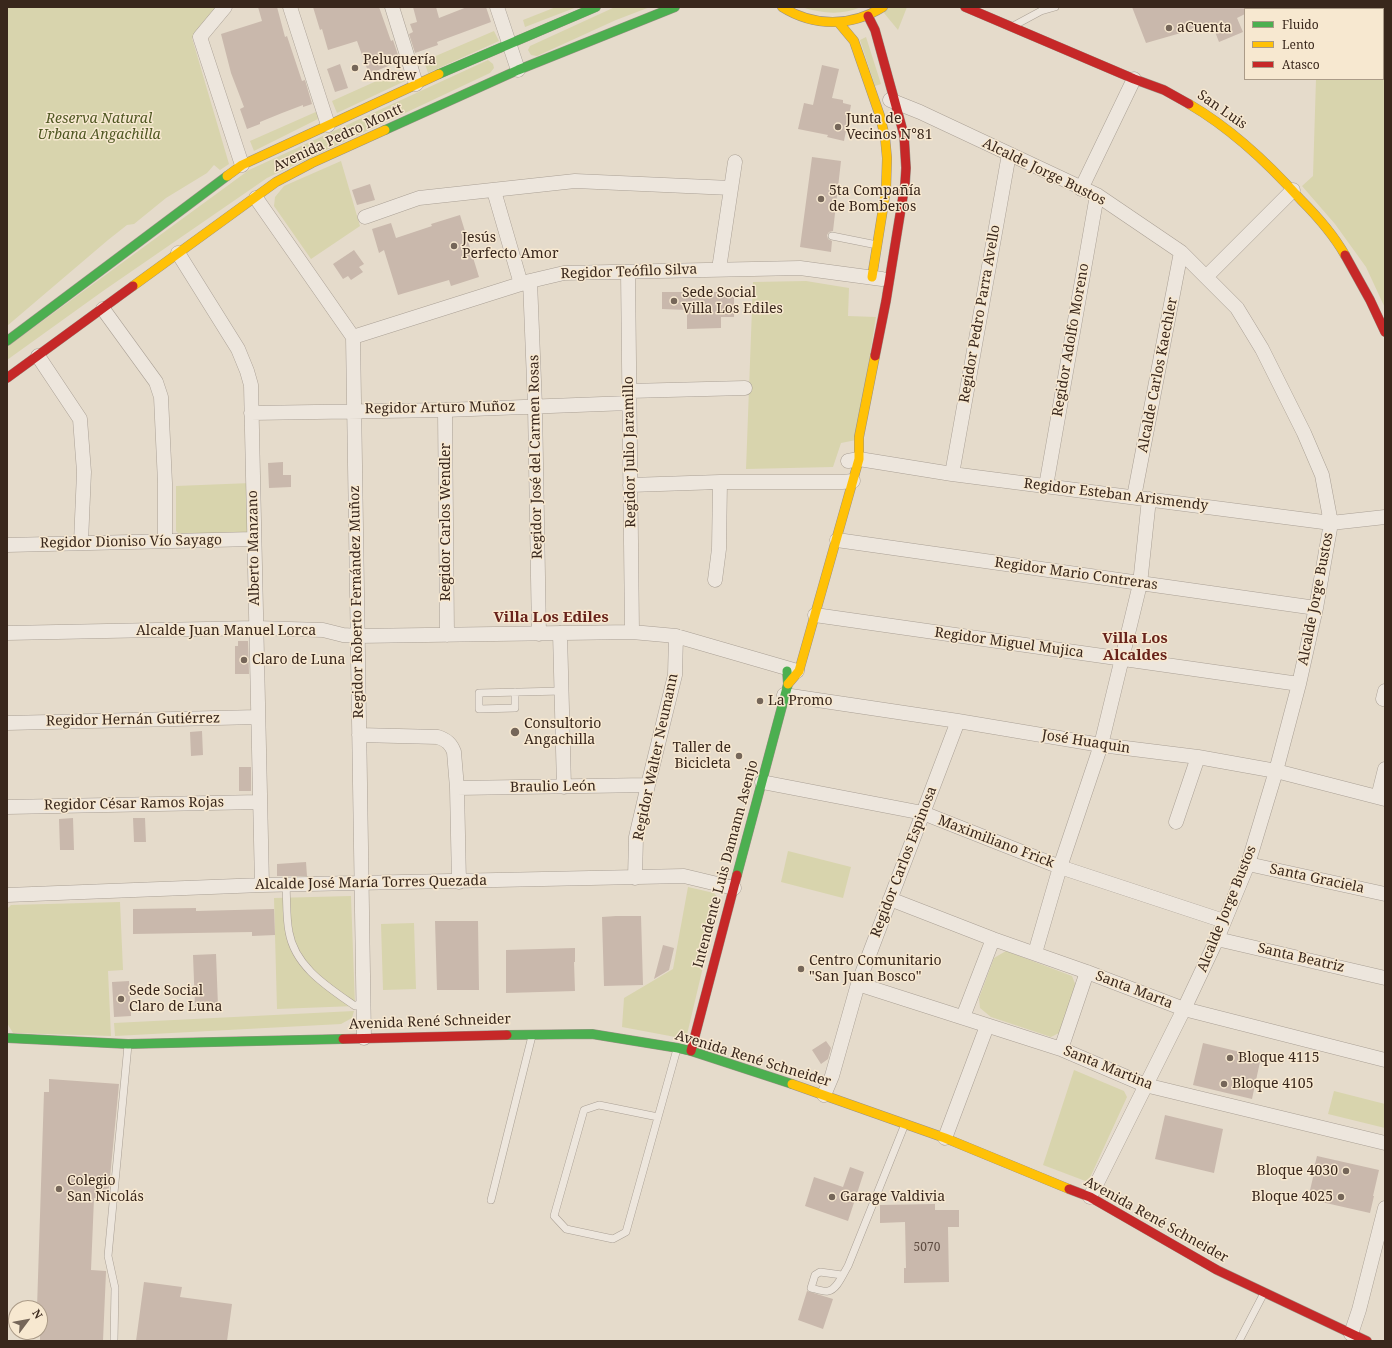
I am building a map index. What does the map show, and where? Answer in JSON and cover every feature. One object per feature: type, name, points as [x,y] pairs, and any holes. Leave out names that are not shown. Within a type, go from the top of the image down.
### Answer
[{"type":"main road","name":"Avenida Pedro Montt","points":[[7,341],[242,165],[416,84],[596,7]]},
{"type":"main road","name":"Avenida Pedro Montt","points":[[7,378],[276,182],[312,163],[518,70],[674,7]]},
{"type":"main road","points":[[782,7],[805,19],[822,23],[839,23],[868,16],[883,7]]},
{"type":"main road","name":"San Luis","points":[[965,7],[1134,79],[1164,90],[1218,122],[1257,154],[1326,226],[1339,244],[1370,300],[1385,332]]},
{"type":"main road","name":"Intendente Luis Damann Asenjo","points":[[868,16],[875,30],[902,124],[906,152],[905,184],[891,220],[886,246],[872,278]]},
{"type":"main road","name":"Intendente Luis Damann Asenjo","points":[[691,1051],[792,667],[815,616],[837,540],[847,473],[859,437],[890,280],[886,246],[891,220],[886,190],[887,158],[880,116],[854,41],[839,23]]},
{"type":"main road","name":"Intendente Luis Damann Asenjo","points":[[786,690],[792,667]]},
{"type":"main road","name":"Avenida René Schneider","points":[[7,1038],[128,1044],[532,1034],[592,1034],[678,1048],[824,1095],[945,1138],[1090,1197],[1216,1270],[1367,1341]]},
{"type":"street","points":[[225,7],[200,37],[242,165]]},
{"type":"street","points":[[290,7],[328,124]]},
{"type":"street","points":[[392,7],[416,84]]},
{"type":"street","points":[[497,7],[518,70]]},
{"type":"street","points":[[1082,189],[1134,79]]},
{"type":"street","name":"Alcalde Jorge Bustos","points":[[874,96],[895,102],[920,112],[1097,195],[1181,252],[1237,308],[1285,391],[1322,475],[1331,523],[1316,608],[1299,684],[1276,771],[1248,864],[1217,939],[1184,1009],[1090,1197]]},
{"type":"street","name":"Regidor Pedro Parra Avello","points":[[952,474],[1009,154]]},
{"type":"street","points":[[719,269],[735,162]]},
{"type":"street","points":[[365,217],[419,198],[575,181],[731,188]]},
{"type":"street","points":[[1206,277],[1293,190]]},
{"type":"street","name":"Regidor José del Carmen Rosas","points":[[494,191],[526,282],[535,406],[539,634]]},
{"type":"street","name":"Regidor Adolfo Moreno","points":[[1046,486],[1097,195]]},
{"type":"street","points":[[256,198],[353,337]]},
{"type":"street","name":"Alcalde Carlos Kaechler","points":[[1134,497],[1181,252]]},
{"type":"street","name":"Alberto Manzano","points":[[178,254],[238,349],[251,385],[262,885]]},
{"type":"street","name":"Regidor Teófilo Silva","points":[[353,337],[526,282],[564,273],[800,268],[890,280]]},
{"type":"street","name":"Regidor Julio Jaramillo","points":[[628,272],[632,632]]},
{"type":"street","points":[[103,309],[156,382],[161,398],[165,483],[165,540]]},
{"type":"street","name":"Regidor Roberto Fernández Muñoz","points":[[353,337],[364,1038]]},
{"type":"street","points":[[38,356],[80,419],[84,472],[81,542]]},
{"type":"street","name":"Regidor Arturo Muñoz","points":[[251,413],[355,410],[445,410],[535,406],[745,388]]},
{"type":"street","name":"Regidor Carlos Wendler","points":[[445,410],[447,635]]},
{"type":"street","name":"Regidor Esteban Arismendy","points":[[630,485],[720,482],[847,473],[952,474],[1331,523],[1385,517]]},
{"type":"street","points":[[715,580],[719,549],[720,482]]},
{"type":"street","points":[[1034,953],[1060,866],[1101,745],[1140,584],[1149,499]]},
{"type":"street","name":"Regidor Dioniso Vío Sayago","points":[[7,544],[254,539]]},
{"type":"street","name":"Regidor Mario Contreras","points":[[837,540],[1316,608]]},
{"type":"street","name":"Regidor Miguel Mujica","points":[[815,616],[1299,684]]},
{"type":"street","name":"Alcalde Juan Manuel Lorca","points":[[7,633],[256,628],[323,630],[343,635],[358,636],[632,632],[676,636],[792,667]]},
{"type":"street","points":[[560,633],[564,787]]},
{"type":"street","name":"Regidor Walter Neumann","points":[[635,878],[636,837],[675,675],[676,636]]},
{"type":"street","name":"José Huaquin","points":[[786,690],[1101,745],[1198,757],[1276,771],[1381,798]]},
{"type":"street","name":"Regidor Hernán Gutiérrez","points":[[7,723],[258,717]]},
{"type":"street","name":"Regidor Carlos Espinosa","points":[[824,1095],[832,1076],[858,984],[958,721]]},
{"type":"street","points":[[359,735],[438,737],[448,742],[454,752],[457,788],[460,882]]},
{"type":"street","points":[[1176,822],[1198,757]]},
{"type":"street","points":[[1381,798],[1385,769]]},
{"type":"street","name":"Maximiliano Frick","points":[[762,782],[923,813],[1060,866],[1224,921]]},
{"type":"street","name":"Braulio León","points":[[457,788],[648,786]]},
{"type":"street","name":"Regidor César Ramos Rojas","points":[[7,807],[260,802]]},
{"type":"street","name":"Santa Graciela","points":[[1248,864],[1385,894]]},
{"type":"street","name":"Alcalde José María Torres Quezada","points":[[7,895],[262,885],[460,882],[684,876],[734,888]]},
{"type":"street","name":"Santa Marta","points":[[890,900],[1184,1009],[1385,1060]]},
{"type":"street","points":[[963,1018],[993,939]]},
{"type":"street","name":"Santa Beatriz","points":[[1217,939],[1385,978]]},
{"type":"street","points":[[1061,1049],[1087,972]]},
{"type":"street","name":"Santa Martina","points":[[858,984],[1061,1049],[1145,1085],[1385,1143]]},
{"type":"street","points":[[945,1138],[986,1026]]},
{"type":"street","points":[[1350,1334],[1358,1310],[1385,1208]]},
{"type":"lane","points":[[1011,27],[1041,11],[1055,7]]},
{"type":"lane","points":[[832,236],[886,246]]},
{"type":"lane","points":[[515,692],[516,708],[479,709],[479,693],[515,692],[562,691]]},
{"type":"lane","points":[[286,885],[289,935],[292,945],[306,968],[327,986],[355,1006],[363,1002]]},
{"type":"lane","points":[[491,1200],[532,1034]]},
{"type":"lane","points":[[115,1339],[115,1288],[108,1256],[128,1044]]},
{"type":"lane","points":[[658,1117],[599,1105],[584,1110],[554,1216],[566,1229],[613,1239],[626,1232],[678,1048]]},
{"type":"lane","points":[[842,1275],[848,1266],[905,1124]]},
{"type":"lane","points":[[1238,1341],[1264,1293]]},
{"type":"green space","name":"Reserva Natural Urbana Angachilla","points":[[7,7],[217,7],[192,38],[229,164],[220,170],[214,165],[207,173],[166,198],[134,224],[127,225],[7,326]]},
{"type":"green space","points":[[556,7],[577,7],[525,27],[523,20]]},
{"type":"green space","points":[[615,7],[650,7],[616,20],[537,56],[531,55],[528,50],[530,46]]},
{"type":"green space","points":[[801,7],[861,7],[846,12],[831,13]]},
{"type":"green space","points":[[887,7],[907,7],[898,30],[884,13]]},
{"type":"green space","points":[[1385,7],[1385,308],[1366,267],[1335,224],[1302,186],[1313,176],[1316,80],[1384,80],[1384,8],[1321,8]]},
{"type":"green space","points":[[494,31],[499,41],[428,73],[424,61]]},
{"type":"green space","points":[[866,37],[881,84],[875,86],[860,40]]},
{"type":"green space","points":[[488,60],[493,64],[494,68],[490,73],[267,178],[103,291],[7,360],[7,347],[249,170]]},
{"type":"green space","points":[[401,70],[405,81],[337,113],[332,101]]},
{"type":"green space","points":[[318,111],[320,118],[254,151],[250,141]]},
{"type":"green space","points":[[341,161],[360,226],[311,259],[274,206],[275,197],[284,186]]},
{"type":"green space","points":[[806,281],[849,288],[848,316],[876,317],[856,440],[841,443],[833,467],[746,469],[753,282]]},
{"type":"green space","points":[[251,483],[251,532],[245,534],[180,535],[176,531],[176,486]]},
{"type":"green space","points":[[788,851],[851,867],[843,898],[781,882]]},
{"type":"green space","points":[[688,887],[714,893],[719,899],[686,1039],[622,1027],[624,998],[673,969]]},
{"type":"green space","points":[[351,896],[355,1006],[277,1009],[274,898]]},
{"type":"green space","points":[[120,902],[123,970],[108,971],[111,1036],[13,1033],[7,1023],[7,909],[11,905]]},
{"type":"green space","points":[[414,923],[416,989],[383,990],[381,924]]},
{"type":"green space","points":[[1006,951],[1072,976],[1076,986],[1059,1033],[1051,1037],[991,1017],[980,1008],[979,998],[994,958]]},
{"type":"green space","points":[[354,1011],[352,1018],[341,1024],[115,1036],[114,1023]]},
{"type":"green space","points":[[1074,1070],[1124,1091],[1127,1097],[1088,1182],[1043,1165]]},
{"type":"green space","points":[[1334,1091],[1385,1104],[1385,1128],[1328,1114]]},
{"type":"building","points":[[258,7],[277,7],[285,37],[287,36],[302,81],[305,80],[312,104],[303,107],[303,105],[282,113],[247,129],[240,109],[244,107],[231,73],[221,34],[262,21]]},
{"type":"building","points":[[313,7],[379,7],[400,61],[369,74],[357,41],[328,50],[322,29],[320,30]]},
{"type":"building","points":[[413,7],[436,7],[439,18],[467,7],[486,7],[491,22],[437,42],[438,45],[415,53],[409,34],[413,32],[410,24],[417,22]]},
{"type":"building","name":"aCuenta","points":[[1132,7],[1262,7],[1244,8],[1244,14],[1237,18],[1243,32],[1219,42],[1212,24],[1146,43]]},
{"type":"building","points":[[340,64],[348,88],[335,92],[327,69]]},
{"type":"building","points":[[822,65],[839,69],[832,98],[843,100],[843,103],[851,105],[844,141],[827,137],[828,135],[798,129],[804,103],[813,105]]},
{"type":"building","name":"5ta Compañía de Bomberos","points":[[812,157],[841,161],[833,231],[829,232],[827,235],[828,239],[832,241],[831,252],[800,247]]},
{"type":"building","points":[[370,184],[375,200],[357,205],[352,190]]},
{"type":"building","points":[[460,215],[479,277],[451,286],[449,280],[398,295],[384,250],[379,253],[372,229],[391,223],[396,238],[432,226],[431,224]]},
{"type":"building","points":[[354,250],[364,264],[359,267],[363,272],[351,280],[348,276],[343,279],[333,264]]},
{"type":"building","points":[[662,292],[734,292],[734,317],[721,317],[721,328],[687,329],[687,310],[662,309]]},
{"type":"building","points":[[283,462],[283,475],[291,475],[291,487],[269,488],[268,463]]},
{"type":"building","name":"Claro de Luna","points":[[238,641],[248,641],[249,674],[235,674],[235,646],[238,646]]},
{"type":"building","points":[[202,731],[203,755],[191,756],[190,732]]},
{"type":"building","points":[[239,767],[251,767],[251,791],[239,791]]},
{"type":"building","points":[[73,818],[74,850],[60,850],[59,819]]},
{"type":"building","points":[[133,818],[145,818],[146,842],[134,842]]},
{"type":"building","points":[[306,862],[307,876],[277,876],[277,864]]},
{"type":"building","points":[[196,908],[196,911],[274,909],[275,935],[252,936],[252,932],[133,934],[133,909]]},
{"type":"building","points":[[641,916],[643,985],[604,986],[602,917]]},
{"type":"building","points":[[435,921],[478,921],[479,990],[437,990]]},
{"type":"building","points":[[663,945],[674,948],[669,970],[654,979]]},
{"type":"building","points":[[575,948],[575,991],[506,993],[506,950]]},
{"type":"building","points":[[216,954],[218,1006],[195,1007],[193,955]]},
{"type":"building","name":"Sede Social Claro de Luna","points":[[129,981],[131,1016],[114,1017],[112,982]]},
{"type":"building","points":[[826,1041],[831,1048],[828,1059],[821,1064],[812,1050]]},
{"type":"building","points":[[1203,1043],[1261,1057],[1252,1099],[1193,1085]]},
{"type":"building","name":"Colegio San Nicolás","points":[[49,1079],[119,1084],[108,1198],[94,1198],[91,1270],[106,1271],[103,1341],[40,1341],[48,1340],[48,1300],[37,1300],[44,1092],[49,1092]]},
{"type":"building","points":[[1165,1115],[1223,1129],[1214,1173],[1155,1159]]},
{"type":"building","points":[[1317,1156],[1379,1170],[1370,1213],[1308,1199]]},
{"type":"building","name":"Garage Valdivia","points":[[850,1167],[864,1172],[848,1221],[805,1206],[814,1177],[843,1187]]},
{"type":"building","points":[[935,1204],[935,1210],[959,1210],[959,1227],[948,1227],[949,1282],[904,1283],[904,1268],[906,1268],[905,1222],[880,1223],[880,1205]]},
{"type":"building","points":[[144,1282],[182,1287],[180,1297],[232,1304],[227,1341],[136,1341]]},
{"type":"building","points":[[807,1291],[833,1299],[823,1329],[798,1320]]},
{"type":"traffic: fast","points":[[439,74],[596,7]]},
{"type":"traffic: fast","points":[[385,130],[518,70],[675,7]]},
{"type":"traffic: fast","points":[[7,341],[227,176]]},
{"type":"traffic: fast","points":[[737,875],[788,684],[787,671]]},
{"type":"traffic: fast","points":[[507,1035],[592,1034],[678,1048],[792,1084]]},
{"type":"traffic: fast","points":[[7,1038],[128,1044],[343,1039]]},
{"type":"traffic: slow","points":[[782,7],[794,14],[807,18],[832,22],[858,18],[871,14],[883,7]]},
{"type":"traffic: slow","points":[[839,23],[854,41],[880,116],[885,137],[887,158],[886,190],[872,277]]},
{"type":"traffic: slow","points":[[227,176],[242,165],[439,74]]},
{"type":"traffic: slow","points":[[1189,104],[1220,124],[1262,160],[1319,219],[1345,255]]},
{"type":"traffic: slow","points":[[133,286],[276,182],[312,163],[385,130]]},
{"type":"traffic: slow","points":[[788,684],[799,671],[859,459],[859,437],[875,356]]},
{"type":"traffic: slow","points":[[792,1084],[945,1138],[1069,1189]]},
{"type":"traffic: jam","points":[[965,7],[1134,79],[1164,90],[1189,104]]},
{"type":"traffic: jam","points":[[868,16],[875,30],[904,135],[906,168],[905,184],[886,301],[875,356]]},
{"type":"traffic: jam","points":[[1345,255],[1370,300],[1385,332]]},
{"type":"traffic: jam","points":[[7,378],[133,286]]},
{"type":"traffic: jam","points":[[691,1051],[737,875]]},
{"type":"traffic: jam","points":[[343,1039],[507,1035]]},
{"type":"traffic: jam","points":[[1069,1189],[1090,1197],[1217,1270],[1367,1341]]},
{"type":"place","name":"aCuenta","points":[[1169,28]]},
{"type":"place","name":"Peluquería Andrew","points":[[355,68]]},
{"type":"place","name":"Junta de Vecinos N°81","points":[[838,127]]},
{"type":"place","name":"5ta Compañía de Bomberos","points":[[821,199]]},
{"type":"place","name":"Jesús Perfecto Amor","points":[[454,246]]},
{"type":"place","name":"Sede Social Villa Los Ediles","points":[[674,301]]},
{"type":"place","name":"Claro de Luna","points":[[244,660]]},
{"type":"place","name":"La Promo","points":[[760,701]]},
{"type":"place","name":"Consultorio Angachilla","points":[[515,732]]},
{"type":"place","name":"Taller de Bicicleta","points":[[739,756]]},
{"type":"place","name":"Centro Comunitario \"San Juan Bosco\"","points":[[801,969]]},
{"type":"place","name":"Sede Social Claro de Luna","points":[[121,999]]},
{"type":"place","name":"Bloque 4115","points":[[1230,1058]]},
{"type":"place","name":"Bloque 4105","points":[[1224,1084]]},
{"type":"place","name":"Bloque 4030","points":[[1346,1171]]},
{"type":"place","name":"Colegio San Nicolás","points":[[59,1189]]},
{"type":"place","name":"Garage Valdivia","points":[[832,1197]]},
{"type":"place","name":"Bloque 4025","points":[[1341,1197]]},
{"type":"district","name":"Villa Los Ediles","points":[[551,618]]},
{"type":"district","name":"Villa Los Alcaldes","points":[[1135,648]]}]
